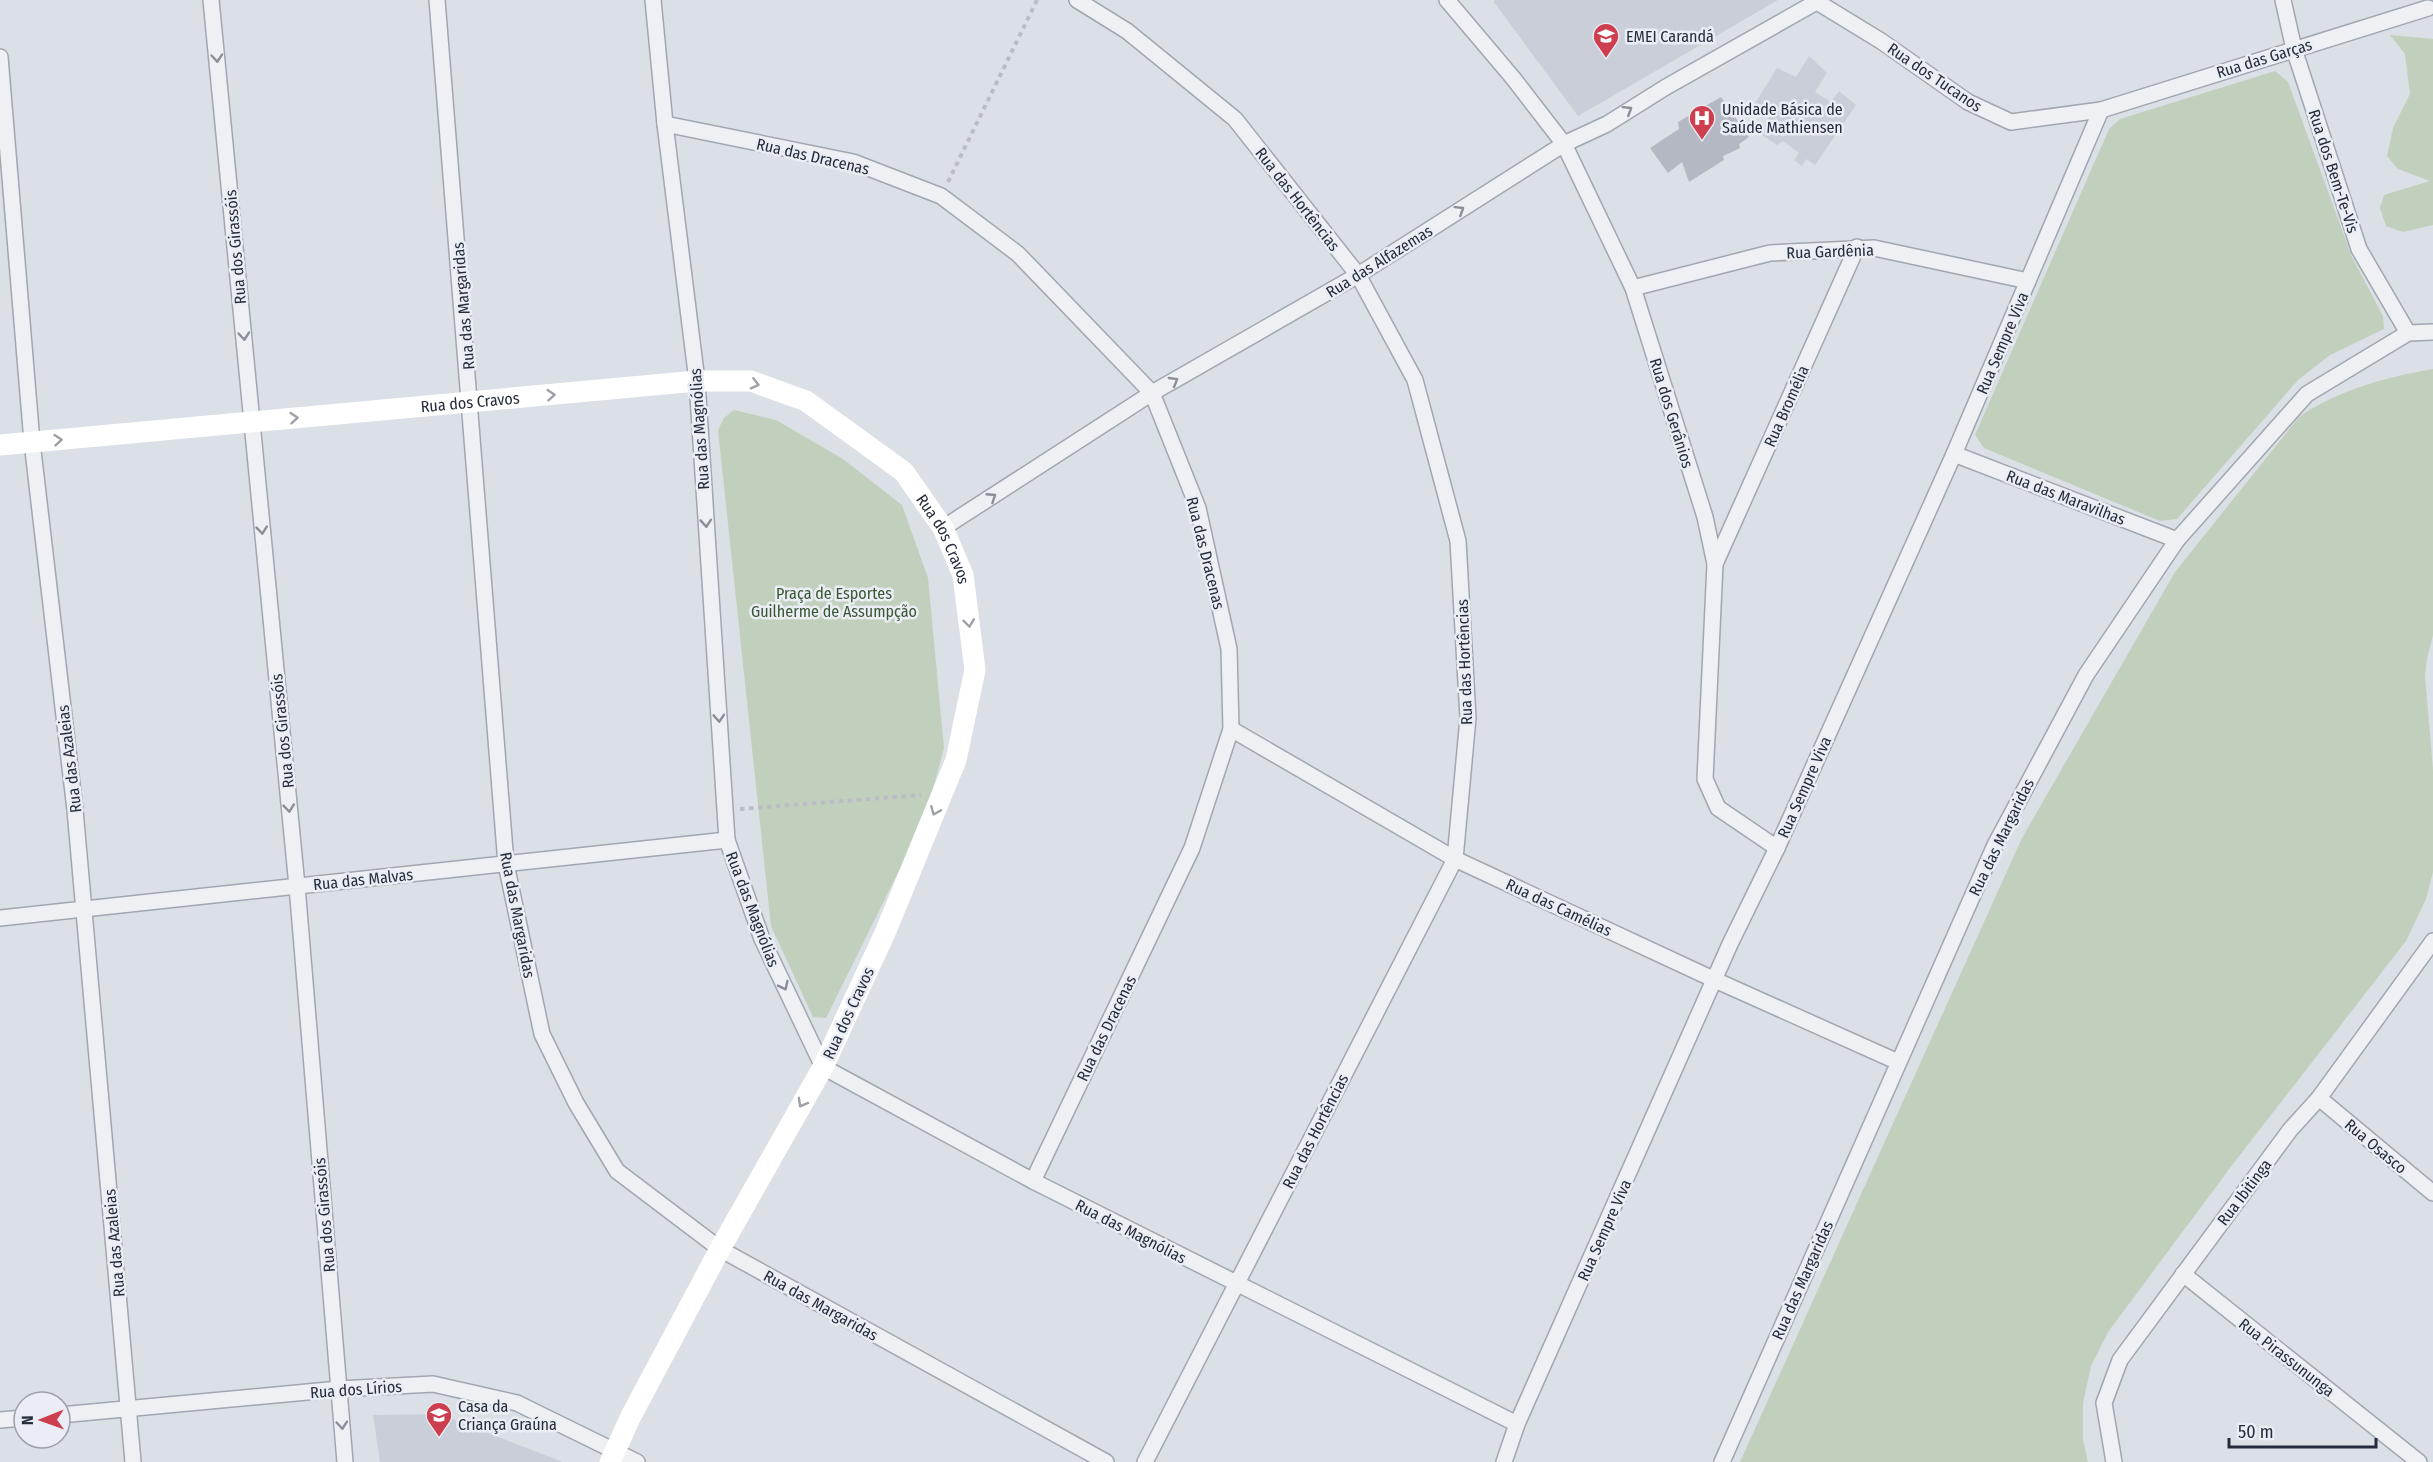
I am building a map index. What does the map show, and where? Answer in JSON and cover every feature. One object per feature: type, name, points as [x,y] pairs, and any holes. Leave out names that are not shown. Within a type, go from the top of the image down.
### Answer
[{"type":"street","name":"Rua dos Girassóis","points":[[212,0],[297,886],[345,1462]]},
{"type":"street","name":"Rua das Margaridas","points":[[437,0],[471,402],[506,864],[542,1034],[576,1103],[617,1171],[720,1250],[1106,1462]]},
{"type":"street","name":"Rua das Magnólias","points":[[653,0],[665,124],[697,381],[727,840],[762,939],[823,1067],[1033,1181],[1517,1424]]},
{"type":"street","name":"Rua das Hortências","points":[[1077,0],[1127,31],[1235,119],[1358,275],[1415,380],[1458,541],[1468,718],[1455,859],[1145,1462]]},
{"type":"street","name":"Rua dos Gerânios","points":[[1446,0],[1513,78],[1564,144],[1633,288],[1705,517],[1715,564],[1705,779],[1718,808],[1777,848]]},
{"type":"street","name":"Rua dos Bem-Te-Vis","points":[[2283,0],[2294,49],[2359,249],[2408,333]]},
{"type":"street","name":"Rua das Alfazemas","points":[[943,528],[1152,393],[1358,275],[1564,144],[1606,123],[1817,1]]},
{"type":"street","name":"Rua dos Tucanos","points":[[1817,1],[1881,41],[1968,102],[2011,122],[2101,110]]},
{"type":"street","name":"Rua das Garças","points":[[2101,110],[2428,8]]},
{"type":"street","name":"Rua das Azaleias","points":[[0,57],[32,442],[75,810],[133,1462]]},
{"type":"street","name":"Rua Sempre Viva","points":[[1504,1462],[1517,1424],[1730,944],[1777,848],[1954,454],[2101,110]]},
{"type":"street","name":"Rua das Dracenas","points":[[665,124],[853,162],[941,196],[1018,254],[1152,393],[1198,508],[1228,649],[1231,729],[1192,848],[1033,1181]]},
{"type":"street","name":"Rua Gardênia","points":[[1633,288],[1770,253],[1857,247],[1874,248],[2028,281]]},
{"type":"street","name":"Rua Bromélia","points":[[1715,564],[1857,247]]},
{"type":"street","name":"Rua das Margaridas","points":[[1722,1462],[1995,844],[2086,675],[2177,540],[2307,394],[2408,333],[2433,332]]},
{"type":"street","name":"Rua dos Cravos","points":[[0,445],[697,381],[751,381],[806,401],[904,472],[943,528],[963,574],[975,670],[956,760],[885,933],[823,1067],[720,1250],[631,1416],[613,1456]]},
{"type":"street","name":"Rua das Maravilhas","points":[[1954,454],[2177,540]]},
{"type":"street","name":"Rua das Camélias","points":[[1231,729],[1455,859],[1898,1062]]},
{"type":"street","name":"Rua das Malvas","points":[[0,918],[727,840]]},
{"type":"street","name":"Rua Ibitinga","points":[[2114,1462],[2104,1402],[2120,1360],[2290,1130],[2319,1098],[2433,940]]},
{"type":"street","name":"Rua Osasco","points":[[2319,1098],[2433,1193]]},
{"type":"street","name":"Rua Pirassununga","points":[[2183,1274],[2419,1462]]},
{"type":"street","name":"Rua dos Lírios","points":[[72,1413],[339,1389],[433,1384],[517,1403],[613,1456],[637,1462]]},
{"type":"path","points":[[941,196],[1037,0]]},
{"type":"path","points":[[725,810],[942,794]]},
{"type":"shaded area","name":"EMEI Carandá","points":[[1495,0],[1778,0],[1578,116],[1494,2]]},
{"type":"shaded area","points":[[1809,56],[1827,73],[1815,92],[1831,102],[1839,91],[1856,105],[1815,165],[1806,159],[1802,166],[1794,160],[1799,153],[1783,141],[1777,145],[1761,134],[1769,116],[1754,105],[1777,68],[1796,77]]},
{"type":"shaded area","name":"Casa da Criança Graúna","points":[[439,1414],[563,1462],[380,1462],[373,1415]]},
{"type":"green space","points":[[2390,35],[2433,39],[2433,225],[2403,232],[2386,226],[2380,208],[2384,195],[2430,181],[2398,169],[2387,156],[2393,128],[2410,94],[2405,54]]},
{"type":"green space","points":[[2275,71],[2288,82],[2352,257],[2383,316],[2384,329],[2330,355],[2298,380],[2177,519],[2160,521],[1984,448],[1975,435],[2109,129],[2120,119]]},
{"type":"green space","points":[[2433,369],[2433,635],[2425,676],[2433,770],[2433,872],[2426,899],[2406,941],[2233,1164],[2108,1332],[2091,1366],[2083,1403],[2083,1440],[2088,1462],[1740,1462],[2022,838],[2175,572],[2299,417],[2346,392],[2398,376]]},
{"type":"green space","name":"Praça de Esportes Guilherme de Assumpção","points":[[734,410],[776,420],[843,459],[902,505],[928,578],[944,748],[925,818],[826,1018],[813,1017],[771,926],[718,430],[724,418]]},
{"type":"building","name":"Unidade Básica de Saúde Mathiensen","points":[[1721,97],[1749,137],[1739,144],[1740,148],[1723,156],[1724,160],[1689,182],[1682,162],[1668,173],[1650,148],[1679,129],[1678,122]]},
{"type":"place","name":"EMEI Carandá","points":[[1606,59]]},
{"type":"place","name":"Unidade Básica de Saúde Mathiensen","points":[[1702,141]]},
{"type":"place","name":"Casa da Criança Graúna","points":[[439,1438]]}]
